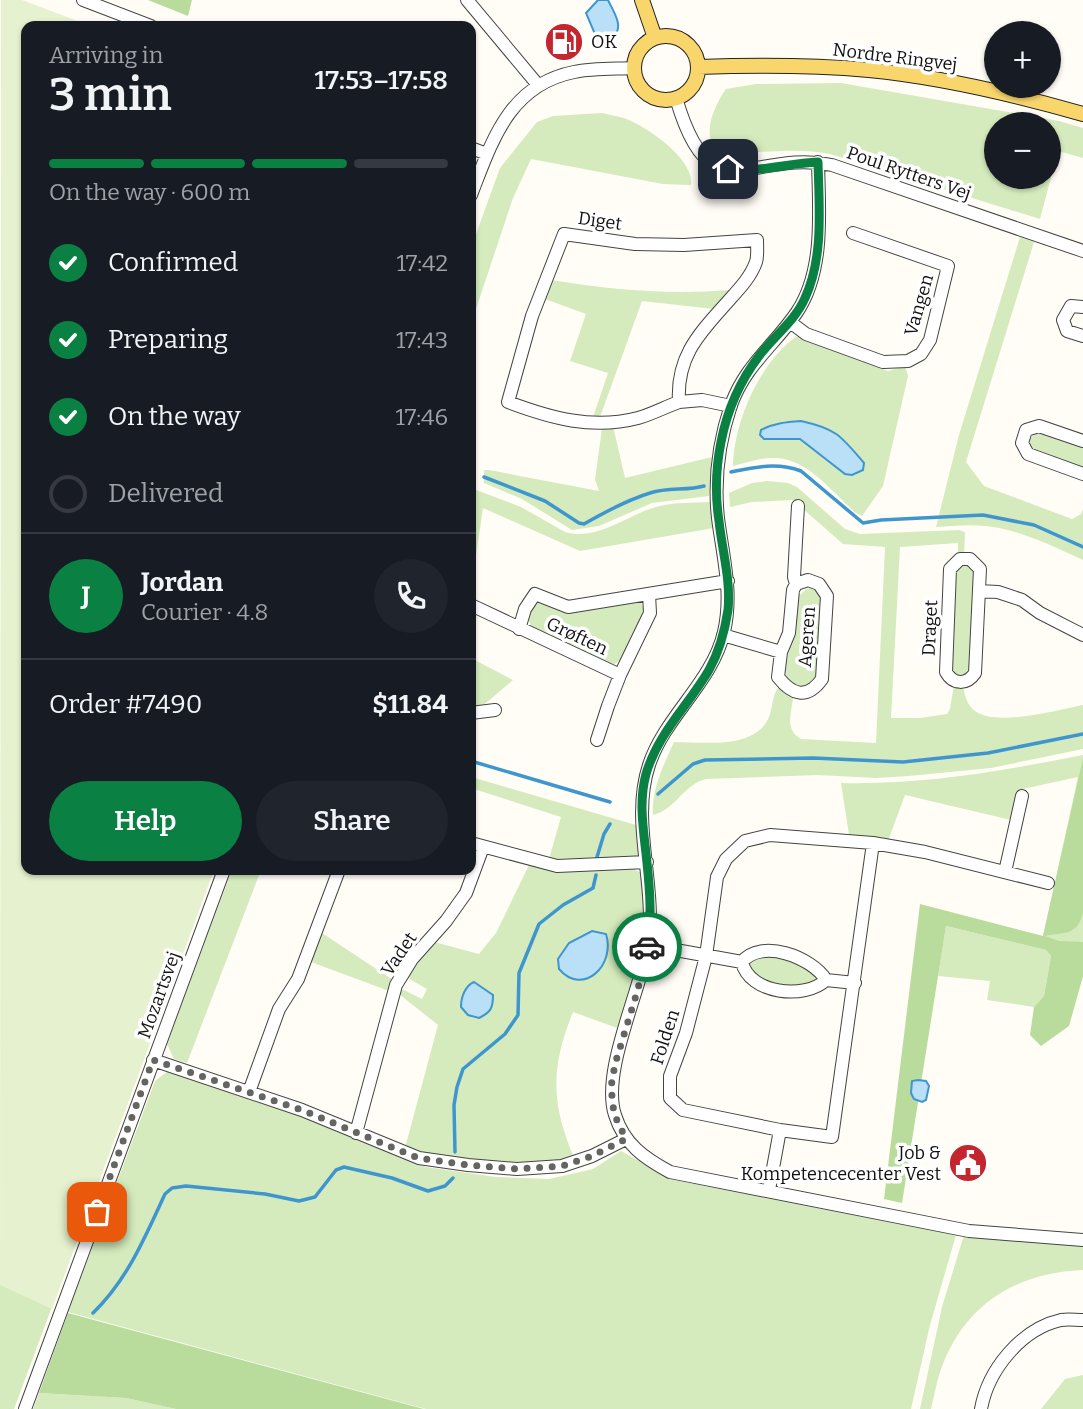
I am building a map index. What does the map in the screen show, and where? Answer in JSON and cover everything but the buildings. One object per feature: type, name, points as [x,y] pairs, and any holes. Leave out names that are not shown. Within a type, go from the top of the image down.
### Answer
[{"type":"main road","points":[[642,0],[655,38]]},
{"type":"main road","points":[[665,36],[684,41],[691,48],[698,67],[692,86],[676,98],[664,100],[652,97],[642,90],[636,80],[634,68],[640,49],[655,38],[665,36]]},
{"type":"main road","name":"Nordre Ringvej","points":[[698,67],[792,65],[869,70],[944,81],[1027,98],[1083,114]]},
{"type":"street","points":[[82,0],[138,21]]},
{"type":"street","points":[[467,0],[538,86]]},
{"type":"street","points":[[476,182],[496,131],[521,99],[538,86],[573,72],[634,68]]},
{"type":"street","name":"Poul Rytters Vej","points":[[676,98],[696,149],[704,158],[719,167],[748,171],[818,162],[1083,251]]},
{"type":"street","points":[[476,150],[487,154]]},
{"type":"street","points":[[818,162],[818,237],[814,271],[805,298],[790,322],[760,354],[743,379],[731,406],[721,441],[717,497],[728,581],[728,608],[723,635],[709,669],[665,733],[650,761],[643,785],[641,810],[651,913],[648,945],[638,989],[615,1064],[611,1087],[614,1114],[626,1139],[643,1157],[670,1172],[969,1231],[1083,1240]]},
{"type":"street","name":"Vangen","points":[[790,322],[806,334],[883,362],[908,361],[921,354],[930,340],[948,266],[853,233]]},
{"type":"street","name":"Diget","points":[[679,402],[678,381],[683,364],[699,335],[747,280],[757,260],[757,240],[684,245],[635,244],[564,234],[532,316],[508,402],[548,417],[576,422],[607,423],[637,418],[679,402],[702,400],[731,406]]},
{"type":"street","points":[[1083,307],[1071,306],[1063,320],[1067,331],[1083,336]]},
{"type":"street","points":[[1083,441],[1039,426],[1026,430],[1022,443],[1028,454],[1083,474]]},
{"type":"street","name":"Ageren","points":[[796,584],[808,580],[820,584],[827,596],[822,679],[816,688],[802,694],[787,690],[778,677],[781,652],[789,632],[793,590],[796,584],[794,577],[798,506]]},
{"type":"street","name":"Draget","points":[[965,558],[978,565],[979,591],[975,673],[969,680],[959,682],[950,678],[946,672],[950,569],[955,562],[965,558]]},
{"type":"street","name":"Grøften","points":[[519,629],[535,594],[568,607],[728,581]]},
{"type":"street","points":[[979,591],[998,592],[1022,600],[1040,613],[1083,635]]},
{"type":"street","name":"Grøften","points":[[597,740],[620,676],[650,613],[649,594]]},
{"type":"street","name":"Grøften","points":[[476,608],[620,676]]},
{"type":"street","name":"Ageren","points":[[723,635],[781,652]]},
{"type":"street","points":[[476,712],[495,710]]},
{"type":"street","points":[[1004,872],[1023,796]]},
{"type":"street","name":"Folden","points":[[873,843],[832,1137],[780,1130],[683,1110],[670,1098],[670,1076],[687,1033],[706,956],[717,877],[726,859],[745,841],[770,835],[873,843],[925,852],[1048,883]]},
{"type":"street","name":"Vadet","points":[[477,845],[556,866],[647,862]]},
{"type":"street","name":"Mozartsvej","points":[[25,1409],[222,875]]},
{"type":"street","points":[[250,1092],[279,1009],[298,979],[337,875]]},
{"type":"street","name":"Vadet","points":[[356,1133],[396,985],[412,959],[446,921],[466,893],[470,875]]},
{"type":"street","points":[[648,945],[742,962]]},
{"type":"street","points":[[742,962],[749,955],[781,952],[812,964],[826,979],[855,984]]},
{"type":"street","points":[[742,962],[749,976],[778,990],[813,989],[826,979]]},
{"type":"street","points":[[153,1060],[302,1110],[418,1158],[517,1169],[562,1166],[592,1156],[626,1139]]},
{"type":"street","points":[[769,1190],[780,1130]]},
{"type":"street","points":[[981,1409],[983,1397],[1002,1360],[1031,1333],[1061,1320],[1083,1320]]},
{"type":"green space","points":[[1,0],[22,0],[78,21],[21,21],[21,875],[212,875],[52,1309],[0,1285]]},
{"type":"green space","points":[[148,0],[192,0],[188,16]]},
{"type":"green space","points":[[841,83],[1007,112],[984,112],[984,189],[1048,189],[1040,219],[830,154],[794,151],[735,154],[720,151],[713,144],[710,126],[716,106],[726,89],[756,84]]},
{"type":"green space","points":[[602,113],[633,122],[656,136],[677,154],[690,175],[691,185],[663,184],[531,159],[513,198],[476,309],[476,234],[500,168],[537,122],[553,116]]},
{"type":"green space","points":[[1061,122],[1083,128],[1083,158],[1061,152]]},
{"type":"green space","points":[[1020,237],[1034,242],[966,462],[984,486],[1072,519],[1081,514],[1083,509],[1083,560],[1035,539],[998,528],[973,525],[936,527],[959,435]]},
{"type":"green space","points":[[551,280],[641,291],[730,290],[714,309],[642,301],[600,417],[593,417],[608,373],[570,361],[586,314],[545,299]]},
{"type":"green space","points":[[797,336],[888,371],[905,366],[908,376],[883,486],[862,516],[799,464],[765,458],[733,466],[738,430],[752,394],[772,361]]},
{"type":"green space","points":[[613,426],[625,478],[712,457],[709,496],[652,503],[599,526],[572,530],[522,499],[484,483],[484,470],[489,470],[599,491],[595,480],[602,428]]},
{"type":"green space","points":[[1038,433],[1083,446],[1083,469],[1034,454],[1029,442],[1031,437]]},
{"type":"green space","points":[[752,483],[788,483],[797,487],[845,529],[860,534],[959,530],[965,532],[964,555],[958,556],[958,543],[900,547],[891,718],[947,714],[954,685],[963,687],[968,703],[975,711],[997,718],[1028,716],[1083,705],[1083,749],[991,768],[909,776],[876,778],[817,775],[706,779],[653,815],[656,787],[674,742],[727,742],[752,735],[762,728],[769,717],[779,687],[793,698],[791,727],[801,739],[876,743],[885,547],[843,544],[793,500],[752,502],[730,507],[729,493]]},
{"type":"green space","points":[[476,490],[521,507],[565,532],[577,534],[601,530],[660,506],[685,503],[710,502],[714,528],[580,551],[483,508],[476,555]]},
{"type":"green space","points":[[960,564],[974,565],[972,668],[968,677],[951,674],[955,573]]},
{"type":"green space","points":[[814,587],[823,593],[820,679],[803,691],[786,678],[785,665],[794,634],[797,598],[806,589]]},
{"type":"green space","points":[[640,601],[645,611],[623,658],[612,666],[533,629],[528,619],[532,607],[541,602]]},
{"type":"green space","points":[[476,661],[513,680],[476,709]]},
{"type":"green space","points":[[1083,755],[1083,947],[1043,936],[1078,777],[1018,790],[1011,820],[905,795],[888,841],[849,835],[841,783],[902,782],[963,776]]},
{"type":"green space","points":[[1083,758],[1083,913],[1074,929],[1045,936],[1060,941],[1083,942],[1083,976],[1069,1026],[1041,1046],[1030,1035],[1034,1007],[1044,996],[1051,956],[1046,950],[946,926],[902,1203],[884,1199],[920,904],[1043,936]]},
{"type":"green space","points":[[476,778],[636,825],[641,851],[636,859],[549,859],[561,817],[476,790]]},
{"type":"green space","points":[[529,865],[552,871],[633,869],[642,873],[646,922],[643,946],[620,1029],[573,1012],[560,1051],[556,1086],[558,1104],[575,1160],[520,1166],[427,1155],[405,1148],[438,1025],[399,994],[400,988],[422,999],[427,989],[406,977],[434,942],[479,954],[496,933]]},
{"type":"green space","points":[[230,875],[259,875],[187,1063],[174,1059],[167,1044]]},
{"type":"green space","points":[[946,926],[1046,950],[1051,956],[1044,996],[1034,1007],[987,1000],[990,981],[938,976]]},
{"type":"green space","points":[[322,933],[393,980],[389,991],[311,962]]},
{"type":"green space","points":[[779,956],[809,967],[817,977],[816,982],[798,986],[781,985],[749,970],[749,963],[756,958]]},
{"type":"green space","points":[[168,1071],[295,1114],[426,1167],[496,1177],[549,1179],[593,1169],[621,1151],[674,1180],[956,1235],[930,1325],[911,1409],[426,1409],[68,1312],[155,1081]]},
{"type":"green space","points":[[964,1235],[1083,1245],[1083,1270],[1058,1272],[1014,1286],[977,1311],[962,1328],[950,1349],[940,1372],[931,1409],[920,1409],[942,1307]]},
{"type":"green space","points":[[0,1280],[53,1304],[14,1409],[0,1409]]},
{"type":"green space","points":[[68,1313],[424,1409],[176,1409],[126,1398],[39,1393]]},
{"type":"green space","points":[[1083,1375],[1083,1409],[1041,1409],[1065,1379]]},
{"type":"green space","points":[[39,1393],[126,1398],[176,1409],[33,1409]]},
{"type":"water","points":[[598,0],[608,0],[617,19],[618,29],[613,37],[607,40],[597,39],[586,13]]},
{"type":"water","points":[[801,421],[823,427],[837,435],[864,463],[863,470],[852,475],[845,474],[800,439],[764,439],[760,435],[761,430],[771,426]]},
{"type":"water","points":[[592,931],[606,934],[608,946],[602,966],[587,978],[578,980],[568,977],[559,969],[558,959],[569,943]]},
{"type":"water","points":[[474,982],[493,995],[490,1009],[479,1018],[468,1015],[461,1007],[464,992]]},
{"type":"water","points":[[912,1081],[926,1081],[929,1086],[926,1100],[922,1102],[914,1099],[911,1093]]},
{"type":"waterway","points":[[731,472],[775,466],[801,471],[863,523],[983,515],[1034,525],[1083,547]]},
{"type":"waterway","points":[[484,477],[545,501],[584,524],[650,493],[704,486]]},
{"type":"waterway","points":[[658,794],[693,764],[705,760],[813,758],[903,762],[988,753],[1083,734]]},
{"type":"waterway","points":[[476,762],[610,802]]},
{"type":"waterway","points":[[597,857],[610,824]]},
{"type":"waterway","points":[[455,1152],[454,1105],[463,1069],[505,1034],[518,1015],[519,973],[539,924],[563,905],[593,888],[596,875]]},
{"type":"waterway","points":[[93,1313],[126,1272],[165,1194],[172,1188],[186,1186],[265,1194],[299,1201],[315,1197],[336,1170],[344,1167],[392,1178],[428,1191],[445,1186],[453,1178]]},
{"type":"way so far","points":[[97,1212],[153,1060],[302,1110],[418,1158],[517,1169],[562,1166],[592,1156],[626,1139],[614,1114],[611,1087],[647,947]]},
{"type":"place","name":"OK","points":[[564,42]]},
{"type":"place","name":"Job & Kompetencecenter Vest","points":[[968,1163]]},
{"type":"route","points":[[647,947],[651,913],[641,810],[643,785],[659,741],[709,669],[723,635],[728,608],[728,581],[717,497],[721,441],[731,406],[743,379],[760,354],[799,310],[810,285],[816,257],[818,162],[748,171],[728,169]]}]
